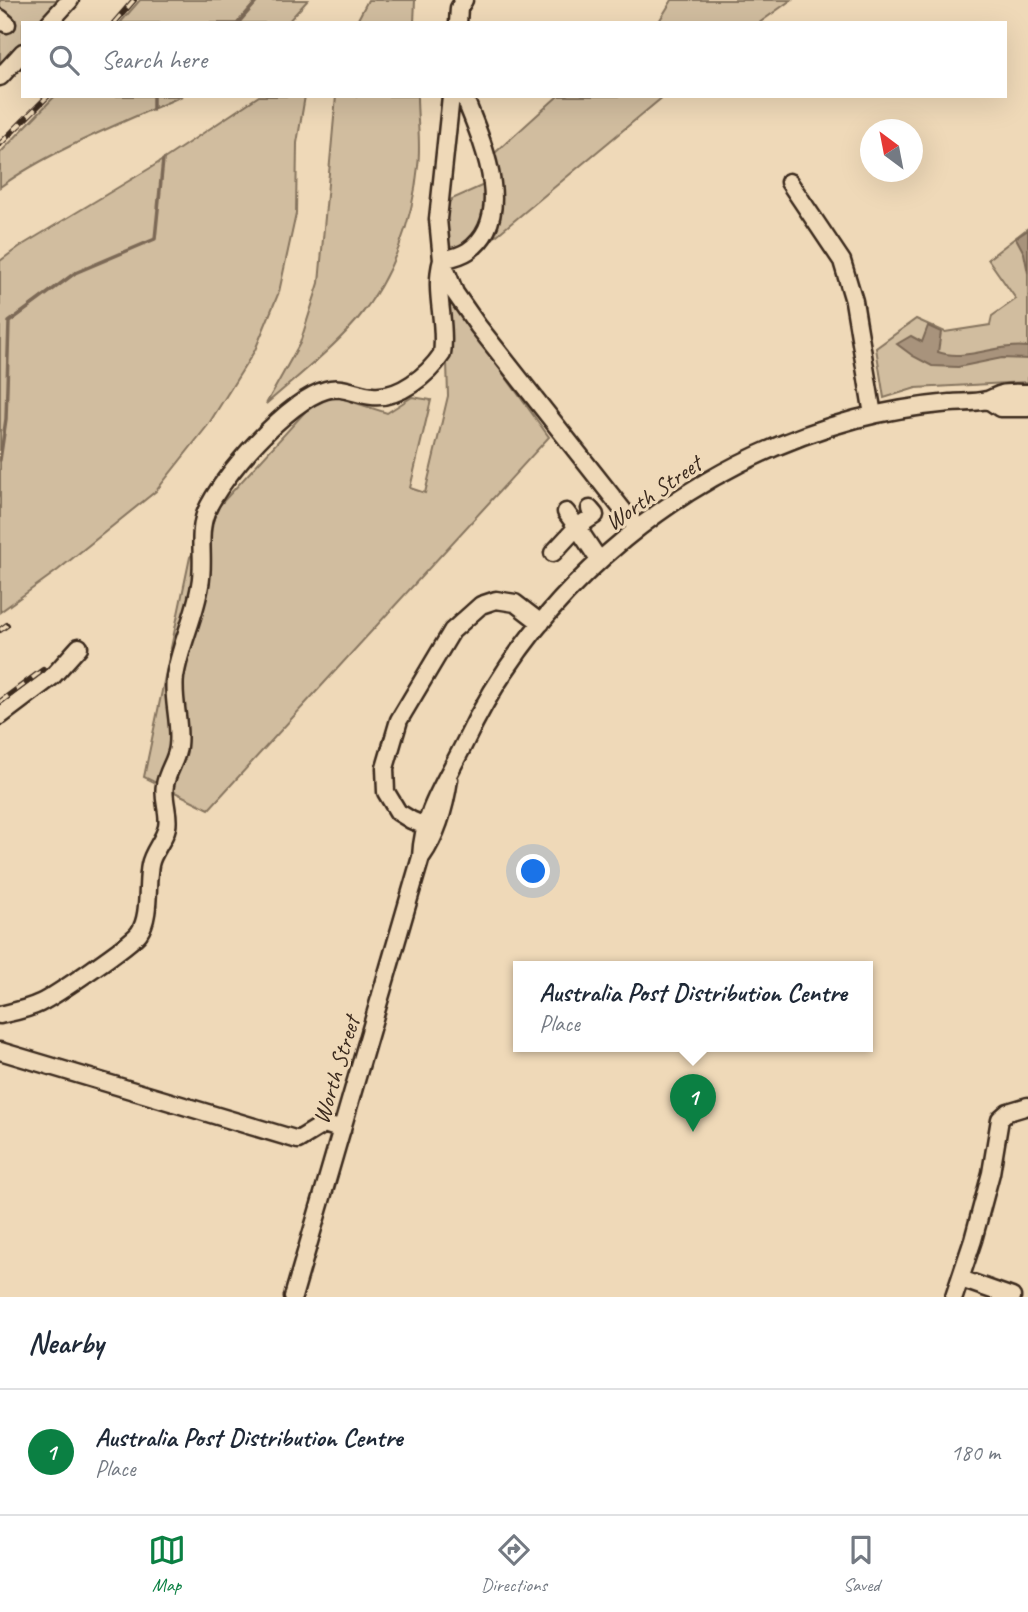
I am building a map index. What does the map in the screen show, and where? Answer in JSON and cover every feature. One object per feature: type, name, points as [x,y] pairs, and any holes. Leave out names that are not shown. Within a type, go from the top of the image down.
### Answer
[{"type":"street","points":[[51,21],[70,0]]},
{"type":"street","points":[[458,21],[459,8],[464,0]]},
{"type":"street","points":[[0,78],[21,54]]},
{"type":"street","points":[[442,260],[466,253],[483,239],[492,210],[492,174],[459,99]]},
{"type":"street","points":[[459,99],[438,219],[442,260],[455,293],[637,528]]},
{"type":"street","points":[[789,182],[842,261],[854,301],[873,415]]},
{"type":"street","points":[[0,1015],[41,1003],[119,950],[140,932],[148,900],[150,863],[168,826],[164,789],[178,747],[175,678],[200,586],[202,531],[206,511],[252,447],[305,400],[316,393],[334,388],[374,396],[392,394],[411,384],[438,360],[443,346],[438,296],[438,274],[442,260]]},
{"type":"street","name":"Worth Street","points":[[293,1297],[421,857],[422,836],[434,798],[450,774],[488,697],[510,662],[541,623],[599,560],[637,528],[689,491],[761,453],[825,428],[873,415],[921,406],[988,400],[1003,393],[1028,393]]},
{"type":"street","name":"Worth Street","points":[[988,400],[1000,408],[1028,408]]},
{"type":"street","points":[[553,553],[577,527],[595,515],[590,509]]},
{"type":"street","points":[[566,512],[599,560]]},
{"type":"street","points":[[425,826],[398,812],[386,792],[385,768],[399,720],[452,631],[475,610],[489,602],[509,601],[520,606],[541,623]]},
{"type":"street","points":[[0,716],[53,676],[79,646]]},
{"type":"street","name":"Worth Street","points":[[421,857],[434,839],[446,802],[450,774]]},
{"type":"street","points":[[0,1051],[298,1140],[324,1124],[342,1130]]},
{"type":"street","points":[[954,1297],[991,1173],[1000,1119],[1008,1112],[1028,1106]]},
{"type":"street","points":[[961,1279],[1012,1297]]},
{"type":"shaded area","points":[[0,0],[76,0],[57,21],[21,21],[21,59],[0,82]]},
{"type":"shaded area","points":[[140,0],[308,0],[289,21],[122,21]]},
{"type":"shaded area","points":[[368,0],[415,0],[414,21],[357,21]]},
{"type":"shaded area","points":[[672,0],[791,0],[762,21],[659,21]]},
{"type":"shaded area","points":[[53,98],[177,98],[65,149],[0,187],[0,153]]},
{"type":"shaded area","points":[[256,98],[305,98],[297,143],[296,214],[279,292],[255,350],[208,425],[156,491],[58,570],[0,612],[0,261],[152,167]]},
{"type":"shaded area","points":[[336,98],[417,98],[419,158],[411,207],[399,247],[381,286],[357,320],[336,342],[266,404],[300,343],[319,283]]},
{"type":"shaded area","points":[[556,98],[662,98],[491,240],[500,195],[495,153]]},
{"type":"shaded area","points":[[486,184],[488,206],[477,237],[455,251],[447,244],[445,206],[452,199]]},
{"type":"shaded area","points":[[1028,228],[1028,382],[916,388],[884,398],[876,348],[916,319],[945,332],[990,325],[992,316],[1016,299],[988,259]]},
{"type":"shaded area","points":[[1028,230],[1028,273],[1024,253],[1016,238]]},
{"type":"shaded area","points":[[445,293],[549,437],[209,809],[144,777],[190,557],[206,538],[219,506],[313,403],[334,396],[387,413],[412,397],[431,400],[410,488],[425,493],[448,396]]},
{"type":"shaded area","points":[[928,326],[941,332],[938,352],[960,355],[1016,346],[1028,347],[1028,359],[1002,358],[958,367],[932,366],[897,344],[911,336],[922,342]]},
{"type":"waterway","points":[[240,21],[258,0]]},
{"type":"waterway","points":[[153,98],[153,109]]},
{"type":"waterway","points":[[0,460],[6,419],[9,322],[75,273],[155,239],[163,160]]},
{"type":"railway","points":[[116,21],[134,0]]},
{"type":"railway","points":[[0,144],[46,98]]},
{"type":"railway","points":[[0,630],[7,625]]},
{"type":"railway","points":[[0,702],[43,670]]},
{"type":"place","name":"Australia Post Distribution Centre","points":[[693,1132]]}]
